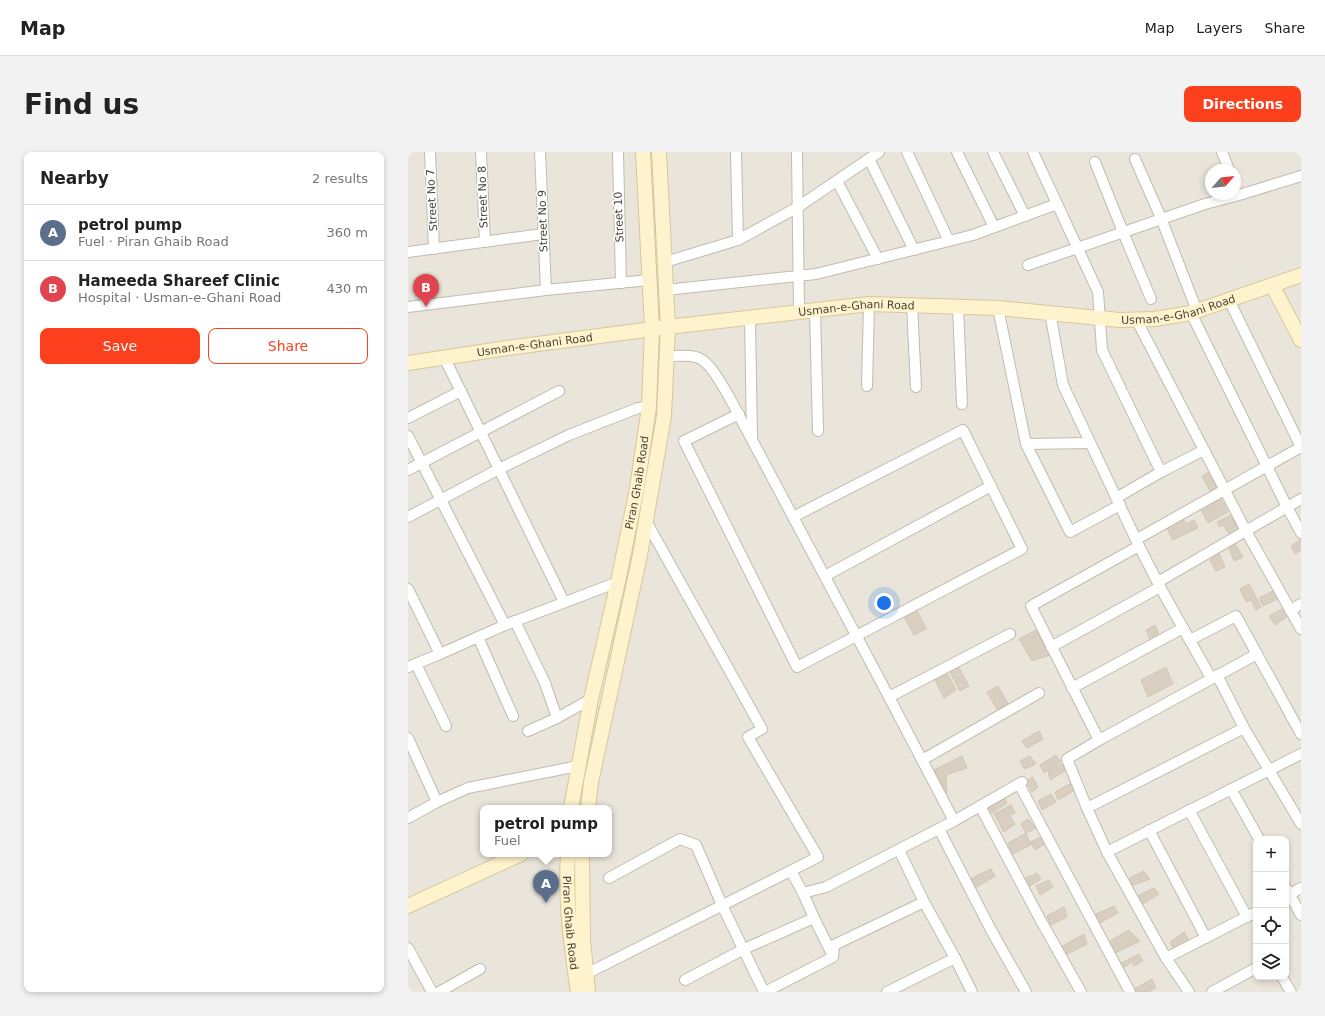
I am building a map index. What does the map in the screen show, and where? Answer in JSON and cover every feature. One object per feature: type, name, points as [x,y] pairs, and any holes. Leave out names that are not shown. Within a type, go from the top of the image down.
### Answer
[{"type":"main road","name":"Piran Ghaib Road","points":[[572,805],[591,699],[618,582],[637,488],[649,407],[652,329],[643,152]]},
{"type":"main road","name":"Piran Ghaib Road","points":[[588,805],[591,782],[646,522],[664,416],[668,327],[659,152]]},
{"type":"main road","name":"Usman-e-Ghani Road","points":[[408,363],[652,329],[869,304],[998,308],[1119,320],[1155,319],[1194,312],[1301,276]]},
{"type":"main road","points":[[1272,285],[1301,340]]},
{"type":"main road","points":[[408,906],[514,857]]},
{"type":"main road","name":"Piran Ghaib Road","points":[[568,857],[567,898],[569,927],[578,992]]},
{"type":"main road","name":"Piran Ghaib Road","points":[[582,857],[583,940],[588,992]]},
{"type":"street","name":"Street No 7","points":[[430,152],[434,249]]},
{"type":"street","name":"Street No 8","points":[[481,152],[485,242]]},
{"type":"street","name":"Street No 9","points":[[540,152],[546,290]]},
{"type":"street","name":"Street 10","points":[[618,152],[621,283]]},
{"type":"street","points":[[736,152],[738,240]]},
{"type":"street","points":[[797,152],[799,311]]},
{"type":"street","points":[[665,262],[738,240],[798,207],[879,152]]},
{"type":"street","points":[[907,152],[949,241]]},
{"type":"street","points":[[957,152],[994,227]]},
{"type":"street","points":[[994,152],[1025,216]]},
{"type":"street","points":[[1222,152],[1227,164]]},
{"type":"street","points":[[1035,153],[1098,292],[1102,350],[1161,472]]},
{"type":"street","points":[[869,159],[914,250]]},
{"type":"street","points":[[1135,159],[1161,218],[1194,312],[1266,466],[1286,507],[1301,533]]},
{"type":"street","points":[[1095,162],[1151,299]]},
{"type":"street","points":[[1241,194],[1301,176]]},
{"type":"street","points":[[837,181],[878,259]]},
{"type":"street","points":[[1028,265],[1161,218],[1220,200]]},
{"type":"street","points":[[666,290],[816,274],[973,235],[1057,204]]},
{"type":"street","points":[[408,252],[543,234]]},
{"type":"street","points":[[408,307],[546,290],[650,280]]},
{"type":"street","points":[[1099,740],[1031,606],[1224,489],[1301,447],[1229,300]]},
{"type":"street","points":[[867,386],[869,304]]},
{"type":"street","points":[[912,305],[916,387]]},
{"type":"street","points":[[958,306],[962,404]]},
{"type":"street","points":[[998,308],[1026,444],[1070,532],[1161,472],[1204,450]]},
{"type":"street","points":[[815,310],[818,431]]},
{"type":"street","points":[[1050,312],[1063,385],[1159,585],[1190,640],[1214,677],[1301,824]]},
{"type":"street","points":[[750,317],[752,441]]},
{"type":"street","points":[[1136,320],[1246,531],[1301,629]]},
{"type":"street","points":[[667,356],[695,357],[702,360],[713,370],[727,392],[954,821]]},
{"type":"street","points":[[444,357],[564,602]]},
{"type":"street","points":[[408,418],[461,391]]},
{"type":"street","points":[[408,470],[559,391]]},
{"type":"street","points":[[408,517],[499,469],[570,435],[638,408],[649,407]]},
{"type":"street","points":[[739,414],[684,440],[797,667],[1022,549],[963,430],[793,517]]},
{"type":"street","points":[[408,436],[505,625]]},
{"type":"street","points":[[1026,444],[1090,443]]},
{"type":"street","points":[[825,576],[991,486]]},
{"type":"street","points":[[1051,647],[1159,585],[1286,507],[1301,500]]},
{"type":"street","points":[[586,974],[818,857],[748,737],[762,729],[646,522]]},
{"type":"street","points":[[446,726],[412,666],[505,625],[618,582]]},
{"type":"street","points":[[408,589],[440,654]]},
{"type":"street","points":[[1290,610],[1301,604]]},
{"type":"street","points":[[1190,640],[1236,616],[1301,734]]},
{"type":"street","points":[[515,621],[545,683],[557,718]]},
{"type":"street","points":[[1072,688],[1183,628]]},
{"type":"street","points":[[889,697],[1010,634]]},
{"type":"street","points":[[478,637],[513,716]]},
{"type":"street","points":[[1189,992],[1166,958],[1107,852],[1067,760],[1099,740],[1257,654]]},
{"type":"street","points":[[922,760],[1039,693]]},
{"type":"street","points":[[528,731],[557,718],[591,699]]},
{"type":"street","points":[[1087,808],[1244,728]]},
{"type":"street","points":[[408,739],[437,802]]},
{"type":"street","points":[[1107,852],[1301,754]]},
{"type":"street","points":[[408,818],[437,802],[468,788],[578,766]]},
{"type":"street","points":[[803,893],[826,887],[899,850],[940,829],[1020,783],[1130,992]]},
{"type":"street","points":[[1231,789],[1257,836]]},
{"type":"street","points":[[980,806],[1081,992]]},
{"type":"street","points":[[1166,958],[1251,914],[1189,810]]},
{"type":"street","points":[[940,829],[991,930],[1026,992]]},
{"type":"street","points":[[1149,830],[1206,938]]},
{"type":"street","points":[[609,878],[680,839],[696,845],[722,905],[765,992],[834,957]]},
{"type":"street","points":[[899,850],[924,902],[956,958],[972,992]]},
{"type":"street","points":[[791,871],[834,957]]},
{"type":"street","points":[[1289,892],[1301,888]]},
{"type":"street","points":[[1289,896],[1301,915]]},
{"type":"street","points":[[834,957],[834,945],[924,902]]},
{"type":"street","points":[[685,980],[744,950],[814,918]]},
{"type":"street","points":[[408,948],[432,992]]},
{"type":"street","points":[[887,992],[956,958]]},
{"type":"street","points":[[439,992],[480,970]]},
{"type":"street","points":[[1212,992],[1253,970]]},
{"type":"street","points":[[1283,980],[1287,991]]},
{"type":"shaded area","points":[[408,152],[1301,152],[1301,992],[408,992]]},
{"type":"building","points":[[1211,471],[1218,487],[1210,491],[1202,476]]},
{"type":"building","points":[[1219,495],[1228,512],[1208,523],[1199,506]]},
{"type":"building","points":[[1181,515],[1186,524],[1194,520],[1198,528],[1173,540],[1165,525]]},
{"type":"building","points":[[1231,515],[1239,532],[1231,537],[1223,525],[1219,527],[1217,522]]},
{"type":"building","points":[[1301,539],[1301,550],[1295,554],[1291,546]]},
{"type":"building","points":[[1234,542],[1243,557],[1234,561],[1228,546]]},
{"type":"building","points":[[1218,551],[1225,567],[1216,571],[1210,560],[1214,558],[1212,554]]},
{"type":"building","points":[[1249,584],[1261,607],[1256,610],[1251,600],[1246,602],[1240,589]]},
{"type":"building","points":[[1275,590],[1280,598],[1263,606],[1259,598]]},
{"type":"building","points":[[916,608],[926,629],[914,635],[903,615]]},
{"type":"building","points":[[1284,608],[1288,616],[1275,625],[1269,616]]},
{"type":"building","points":[[1155,625],[1159,635],[1150,640],[1146,630]]},
{"type":"building","points":[[1036,630],[1050,655],[1032,661],[1019,639]]},
{"type":"building","points":[[958,666],[969,686],[960,691],[950,672]]},
{"type":"building","points":[[1166,667],[1173,684],[1148,697],[1141,680]]},
{"type":"building","points":[[947,673],[956,690],[944,698],[934,678]]},
{"type":"building","points":[[998,686],[1008,704],[997,709],[987,692]]},
{"type":"building","points":[[1039,731],[1043,739],[1027,748],[1022,741]]},
{"type":"building","points":[[1056,755],[1061,762],[1044,773],[1040,765]]},
{"type":"building","points":[[962,756],[967,768],[946,775],[947,793],[934,770]]},
{"type":"building","points":[[1030,756],[1036,764],[1024,769],[1020,761]]},
{"type":"building","points":[[1062,764],[1065,771],[1050,780],[1048,770]]},
{"type":"building","points":[[1033,777],[1038,787],[1032,792],[1026,781]]},
{"type":"building","points":[[1071,783],[1075,790],[1058,800],[1055,792]]},
{"type":"building","points":[[1051,794],[1056,802],[1042,810],[1038,801]]},
{"type":"building","points":[[1004,796],[1007,803],[992,813],[987,805]]},
{"type":"building","points":[[1011,805],[1015,813],[1009,815],[1015,824],[1004,832],[994,814]]},
{"type":"building","points":[[1028,819],[1036,828],[1026,833],[1021,824]]},
{"type":"building","points":[[1026,833],[1031,845],[1013,854],[1008,843]]},
{"type":"building","points":[[1043,836],[1047,842],[1036,850],[1030,842]]},
{"type":"building","points":[[991,869],[995,876],[975,888],[970,879]]},
{"type":"building","points":[[1144,871],[1150,879],[1131,886],[1128,879]]},
{"type":"building","points":[[1037,873],[1041,879],[1030,886],[1026,878]]},
{"type":"building","points":[[1049,880],[1053,887],[1040,895],[1036,886]]},
{"type":"building","points":[[1154,888],[1159,894],[1143,904],[1137,896]]},
{"type":"building","points":[[1114,906],[1118,913],[1100,923],[1096,914]]},
{"type":"building","points":[[1064,907],[1067,917],[1051,925],[1047,916]]},
{"type":"building","points":[[1129,930],[1140,941],[1115,953],[1108,942]]},
{"type":"building","points":[[1184,932],[1189,940],[1174,950],[1170,942]]},
{"type":"building","points":[[1084,934],[1087,944],[1065,955],[1061,947]]},
{"type":"building","points":[[1139,954],[1143,961],[1134,966],[1132,962],[1123,968],[1121,963]]},
{"type":"building","points":[[1152,979],[1156,988],[1148,992],[1136,992],[1134,989]]},
{"type":"place","name":"Hameeda Shareef Clinic","points":[[426,307]]},
{"type":"place","name":"petrol pump","points":[[546,903]]}]
